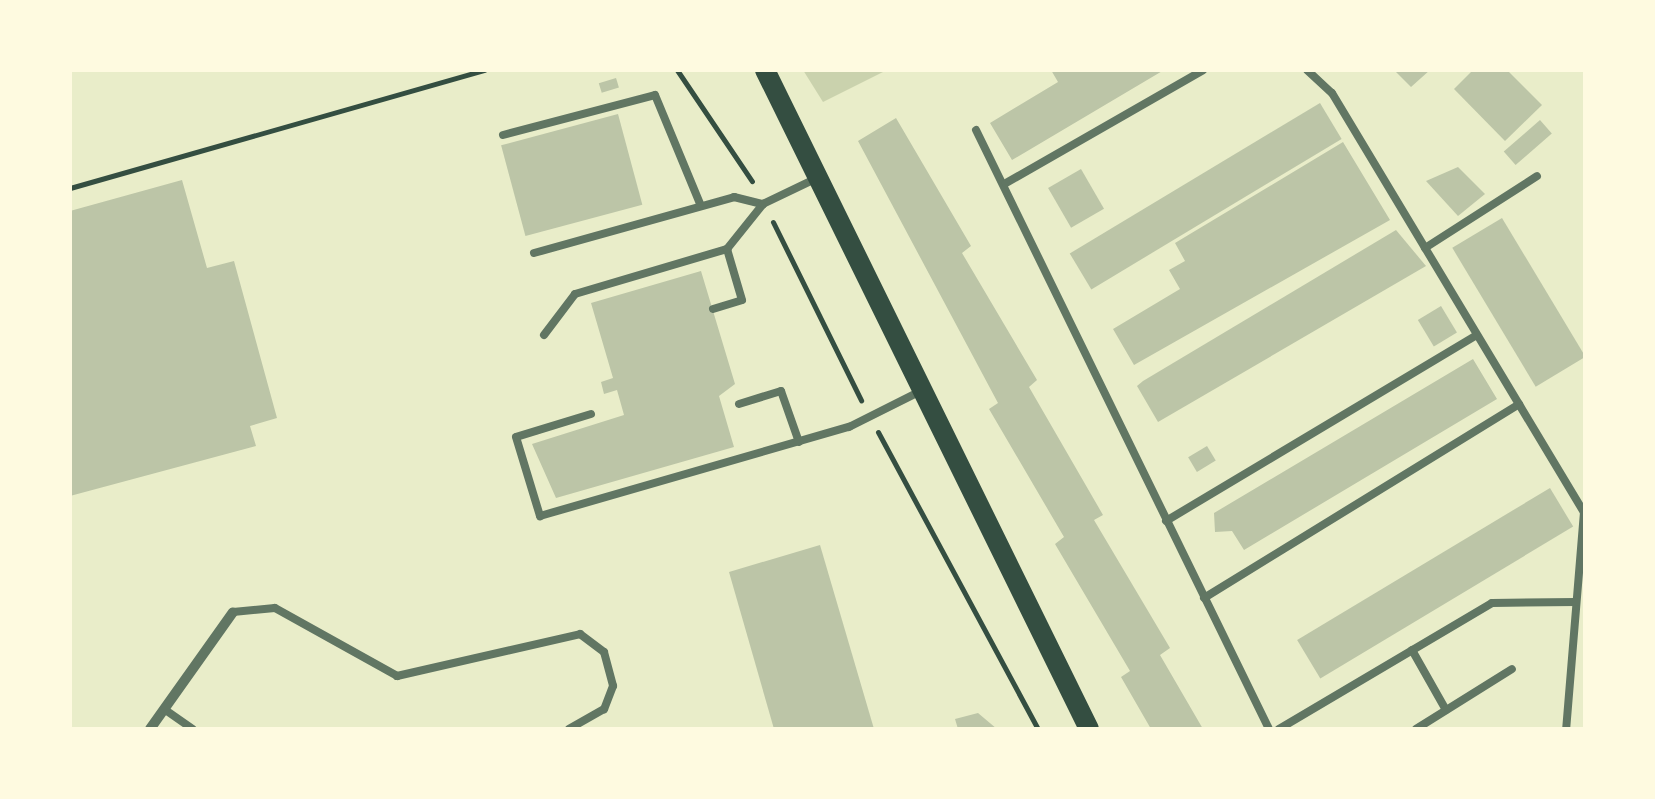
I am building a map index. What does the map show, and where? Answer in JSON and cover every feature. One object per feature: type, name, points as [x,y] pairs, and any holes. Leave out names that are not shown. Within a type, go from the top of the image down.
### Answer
[{"type":"main road","points":[[765,70],[1089,729]]},
{"type":"street","points":[[150,729],[233,612]]},
{"type":"lane","points":[[1006,184],[1203,70]]},
{"type":"lane","points":[[1307,70],[1332,94],[1584,512],[1566,729]]},
{"type":"lane","points":[[503,135],[655,94],[701,206]]},
{"type":"lane","points":[[976,130],[1006,184],[1269,729]]},
{"type":"lane","points":[[1425,248],[1538,176]]},
{"type":"lane","points":[[544,335],[576,294],[727,249],[764,204],[819,178]]},
{"type":"lane","points":[[534,254],[734,197],[764,204]]},
{"type":"lane","points":[[713,309],[742,300],[727,249]]},
{"type":"lane","points":[[1166,521],[1478,335]]},
{"type":"lane","points":[[591,414],[516,437],[540,516],[799,442],[925,389]]},
{"type":"lane","points":[[738,404],[781,391],[799,442]]},
{"type":"lane","points":[[1204,598],[1519,404]]},
{"type":"lane","points":[[1278,729],[1492,603],[1576,602]]},
{"type":"lane","points":[[233,612],[275,608],[396,676],[580,634],[604,652],[613,686],[604,709],[569,729]]},
{"type":"lane","points":[[1412,650],[1446,710]]},
{"type":"lane","points":[[1416,729],[1512,669]]},
{"type":"lane","points":[[164,710],[193,729]]},
{"type":"path","points":[[70,188],[485,70]]},
{"type":"green space","points":[[803,70],[887,70],[823,102]]},
{"type":"building","points":[[1051,70],[1164,70],[1012,160],[990,123],[1058,82]]},
{"type":"building","points":[[1394,70],[1430,70],[1411,87]]},
{"type":"building","points":[[1473,70],[1509,72],[1542,105],[1505,141],[1454,89]]},
{"type":"building","points":[[616,78],[619,88],[602,93],[599,83]]},
{"type":"building","points":[[1320,103],[1342,139],[1091,289],[1070,253]]},
{"type":"building","points":[[618,114],[642,205],[525,236],[501,145]]},
{"type":"building","points":[[896,118],[971,246],[962,253],[1037,380],[1029,387],[1103,515],[1094,520],[1170,648],[1160,655],[1203,729],[1151,729],[1121,677],[1130,671],[1055,544],[1064,537],[989,409],[998,403],[858,141]]},
{"type":"building","points":[[1540,120],[1552,134],[1516,165],[1504,151]]},
{"type":"building","points":[[1343,142],[1390,220],[1134,365],[1113,329],[1180,289],[1169,270],[1185,261],[1175,243]]},
{"type":"building","points":[[1458,167],[1485,194],[1458,216],[1426,181]]},
{"type":"building","points":[[1081,169],[1104,209],[1071,228],[1048,188]]},
{"type":"building","points":[[182,180],[207,268],[234,261],[277,418],[250,426],[256,446],[70,496],[70,211]]},
{"type":"building","points":[[1502,218],[1585,356],[1536,387],[1452,248]]},
{"type":"building","points":[[1396,230],[1426,266],[1158,422],[1137,386],[1143,381]]},
{"type":"building","points":[[701,271],[735,384],[719,396],[734,447],[556,498],[532,444],[624,415],[617,390],[604,394],[601,382],[613,378],[591,303]]},
{"type":"building","points":[[1441,306],[1457,333],[1434,346],[1418,320]]},
{"type":"building","points":[[1473,359],[1497,399],[1244,550],[1232,531],[1215,532],[1214,513]]},
{"type":"building","points":[[1207,446],[1216,461],[1197,472],[1188,457]]},
{"type":"building","points":[[1550,488],[1573,527],[1320,679],[1297,640]]},
{"type":"building","points":[[820,545],[874,729],[774,729],[729,572]]},
{"type":"building","points":[[978,713],[997,729],[958,729],[955,719]]}]
